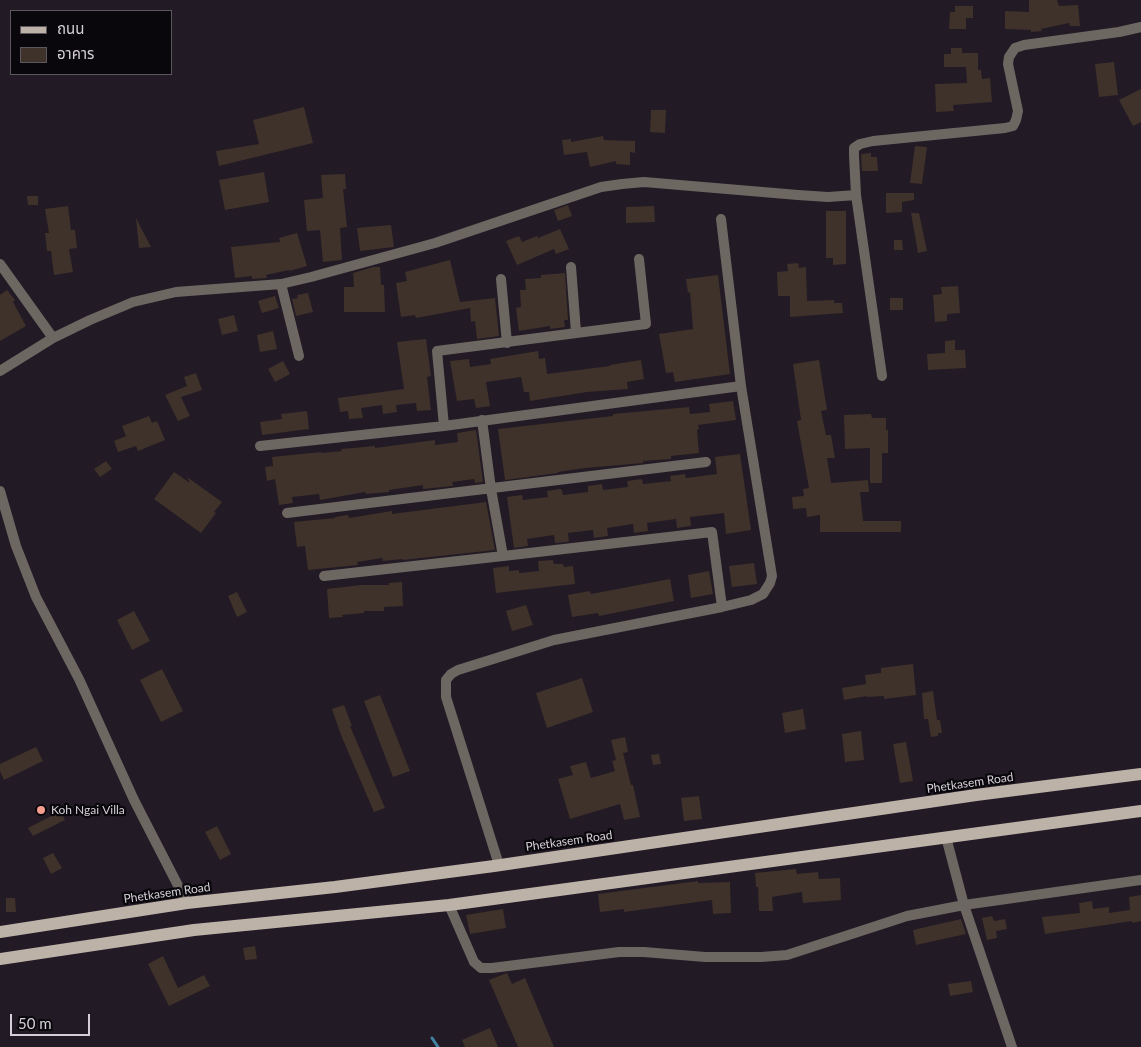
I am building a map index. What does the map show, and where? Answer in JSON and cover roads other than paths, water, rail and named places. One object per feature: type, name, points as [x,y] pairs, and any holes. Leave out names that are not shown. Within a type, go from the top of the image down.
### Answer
[{"type":"main road","name":"Phetkasem Road","points":[[0,932],[187,903],[335,887],[966,797],[1141,774]]},
{"type":"main road","points":[[0,959],[194,930],[449,905],[1141,811]]},
{"type":"main road","points":[[0,964],[15,957]]},
{"type":"street","points":[[882,376],[856,195],[854,148],[860,144],[873,141],[1013,126],[1018,111],[1008,64],[1009,57],[1015,48],[1141,27]]},
{"type":"street","points":[[0,371],[53,338],[133,302],[176,292],[281,284],[435,243],[601,187],[644,182],[828,197],[856,195]]},
{"type":"street","points":[[499,864],[446,697],[446,680],[451,674],[458,670],[554,640],[751,600],[763,594],[770,583],[772,576],[741,386],[721,219]]},
{"type":"street","points":[[444,426],[437,351],[646,324],[639,259]]},
{"type":"street","points":[[0,264],[53,338]]},
{"type":"street","points":[[571,267],[576,332]]},
{"type":"street","points":[[501,279],[507,343]]},
{"type":"street","points":[[281,284],[299,356]]},
{"type":"street","points":[[260,446],[444,426],[741,386]]},
{"type":"street","points":[[482,420],[491,489],[503,556]]},
{"type":"street","points":[[287,513],[706,462]]},
{"type":"street","points":[[0,491],[16,546],[36,597],[79,679],[134,800],[187,903]]},
{"type":"street","points":[[324,576],[712,532],[722,607]]},
{"type":"street","points":[[946,837],[964,905],[1012,1047]]},
{"type":"street","points":[[449,905],[474,962],[481,968],[619,952],[705,957],[787,955],[907,916],[964,905],[1141,880]]},
{"type":"waterway","points":[[432,1038],[438,1047]]},
{"type":"place","name":"Koh Ngai Villa","points":[[41,810]]}]
